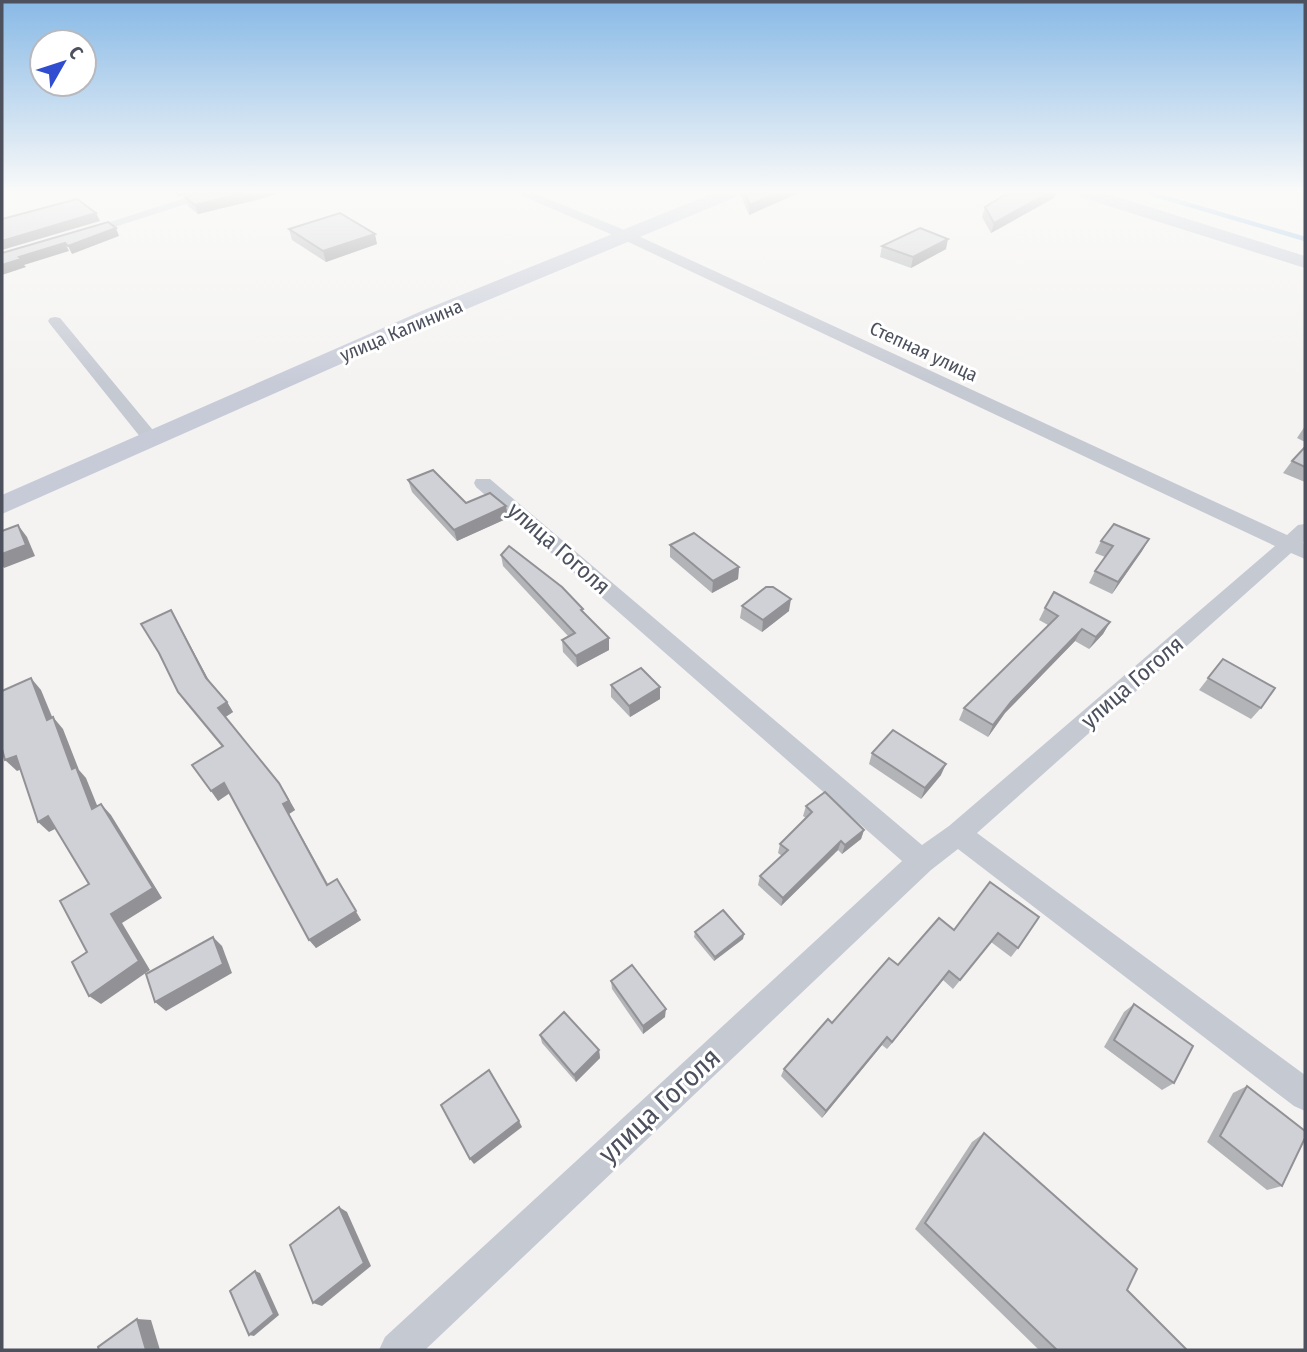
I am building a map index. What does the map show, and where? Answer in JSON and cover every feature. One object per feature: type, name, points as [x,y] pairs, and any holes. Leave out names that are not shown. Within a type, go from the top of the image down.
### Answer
[{"type":"street","name":"улица Калинина","points":[[2,505],[432,316],[578,256]]},
{"type":"street","name":"Степная улица","points":[[671,256],[1300,542]]},
{"type":"street","points":[[1286,256],[1305,262]]},
{"type":"street","points":[[55,321],[152,439]]},
{"type":"street","name":"улица Гоголя","points":[[483,483],[920,861]]},
{"type":"street","name":"улица Гоголя","points":[[398,1350],[920,861],[958,834],[1300,542]]},
{"type":"street","points":[[958,834],[1305,1095]]},
{"type":"building","points":[[2,256],[22,256],[19,257],[21,259],[2,265]]},
{"type":"building","points":[[1305,447],[1305,467],[1292,461]]},
{"type":"building","points":[[433,470],[466,503],[490,493],[506,506],[454,530],[408,480]]},
{"type":"building","points":[[1114,524],[1149,539],[1118,582],[1095,571],[1113,546],[1101,541]]},
{"type":"building","points":[[18,525],[26,545],[2,554],[2,531]]},
{"type":"building","points":[[694,533],[739,567],[713,581],[670,545]]},
{"type":"building","points":[[509,546],[562,587],[609,638],[576,656],[562,640],[575,633],[501,555]]},
{"type":"building","points":[[766,587],[773,587],[791,599],[763,620],[742,606]]},
{"type":"building","points":[[1054,592],[1110,622],[1096,637],[1082,629],[1011,702],[993,725],[964,708],[1058,616],[1045,608]]},
{"type":"building","points":[[171,610],[206,678],[227,702],[218,708],[279,783],[289,801],[283,804],[327,885],[337,879],[356,911],[309,940],[224,783],[211,791],[192,765],[223,746],[178,692],[141,624]]},
{"type":"building","points":[[1223,659],[1275,688],[1261,708],[1208,678]]},
{"type":"building","points":[[641,668],[660,687],[629,706],[611,685]]},
{"type":"building","points":[[31,678],[47,720],[53,717],[72,769],[76,767],[92,809],[101,804],[153,888],[111,914],[139,961],[89,996],[72,962],[87,952],[60,901],[89,884],[48,816],[38,822],[16,756],[5,760],[2,749],[2,691]]},
{"type":"building","points":[[893,730],[946,764],[925,788],[872,753]]},
{"type":"building","points":[[825,792],[864,830],[845,845],[841,841],[783,898],[760,876],[788,850],[780,844],[812,812],[806,806]]},
{"type":"building","points":[[990,882],[1039,917],[1018,948],[998,933],[960,980],[949,971],[892,1042],[887,1037],[826,1111],[784,1069],[828,1019],[832,1023],[889,958],[898,965],[939,918],[954,930]]},
{"type":"building","points":[[723,910],[744,934],[715,957],[695,932]]},
{"type":"building","points":[[213,937],[223,964],[155,1002],[146,974]]},
{"type":"building","points":[[632,965],[666,1009],[643,1026],[611,981]]},
{"type":"building","points":[[1134,1004],[1193,1046],[1174,1083],[1114,1040]]},
{"type":"building","points":[[564,1012],[599,1050],[574,1075],[540,1035]]},
{"type":"building","points":[[489,1070],[519,1121],[470,1159],[441,1105]]},
{"type":"building","points":[[1247,1086],[1305,1131],[1305,1138],[1282,1186],[1220,1136]]},
{"type":"building","points":[[984,1133],[1137,1269],[1127,1290],[1187,1350],[1057,1350],[925,1223]]},
{"type":"building","points":[[339,1207],[364,1263],[313,1303],[290,1245]]},
{"type":"building","points":[[255,1271],[274,1314],[249,1335],[230,1291]]},
{"type":"building","points":[[137,1319],[146,1350],[99,1350],[98,1347]]}]
